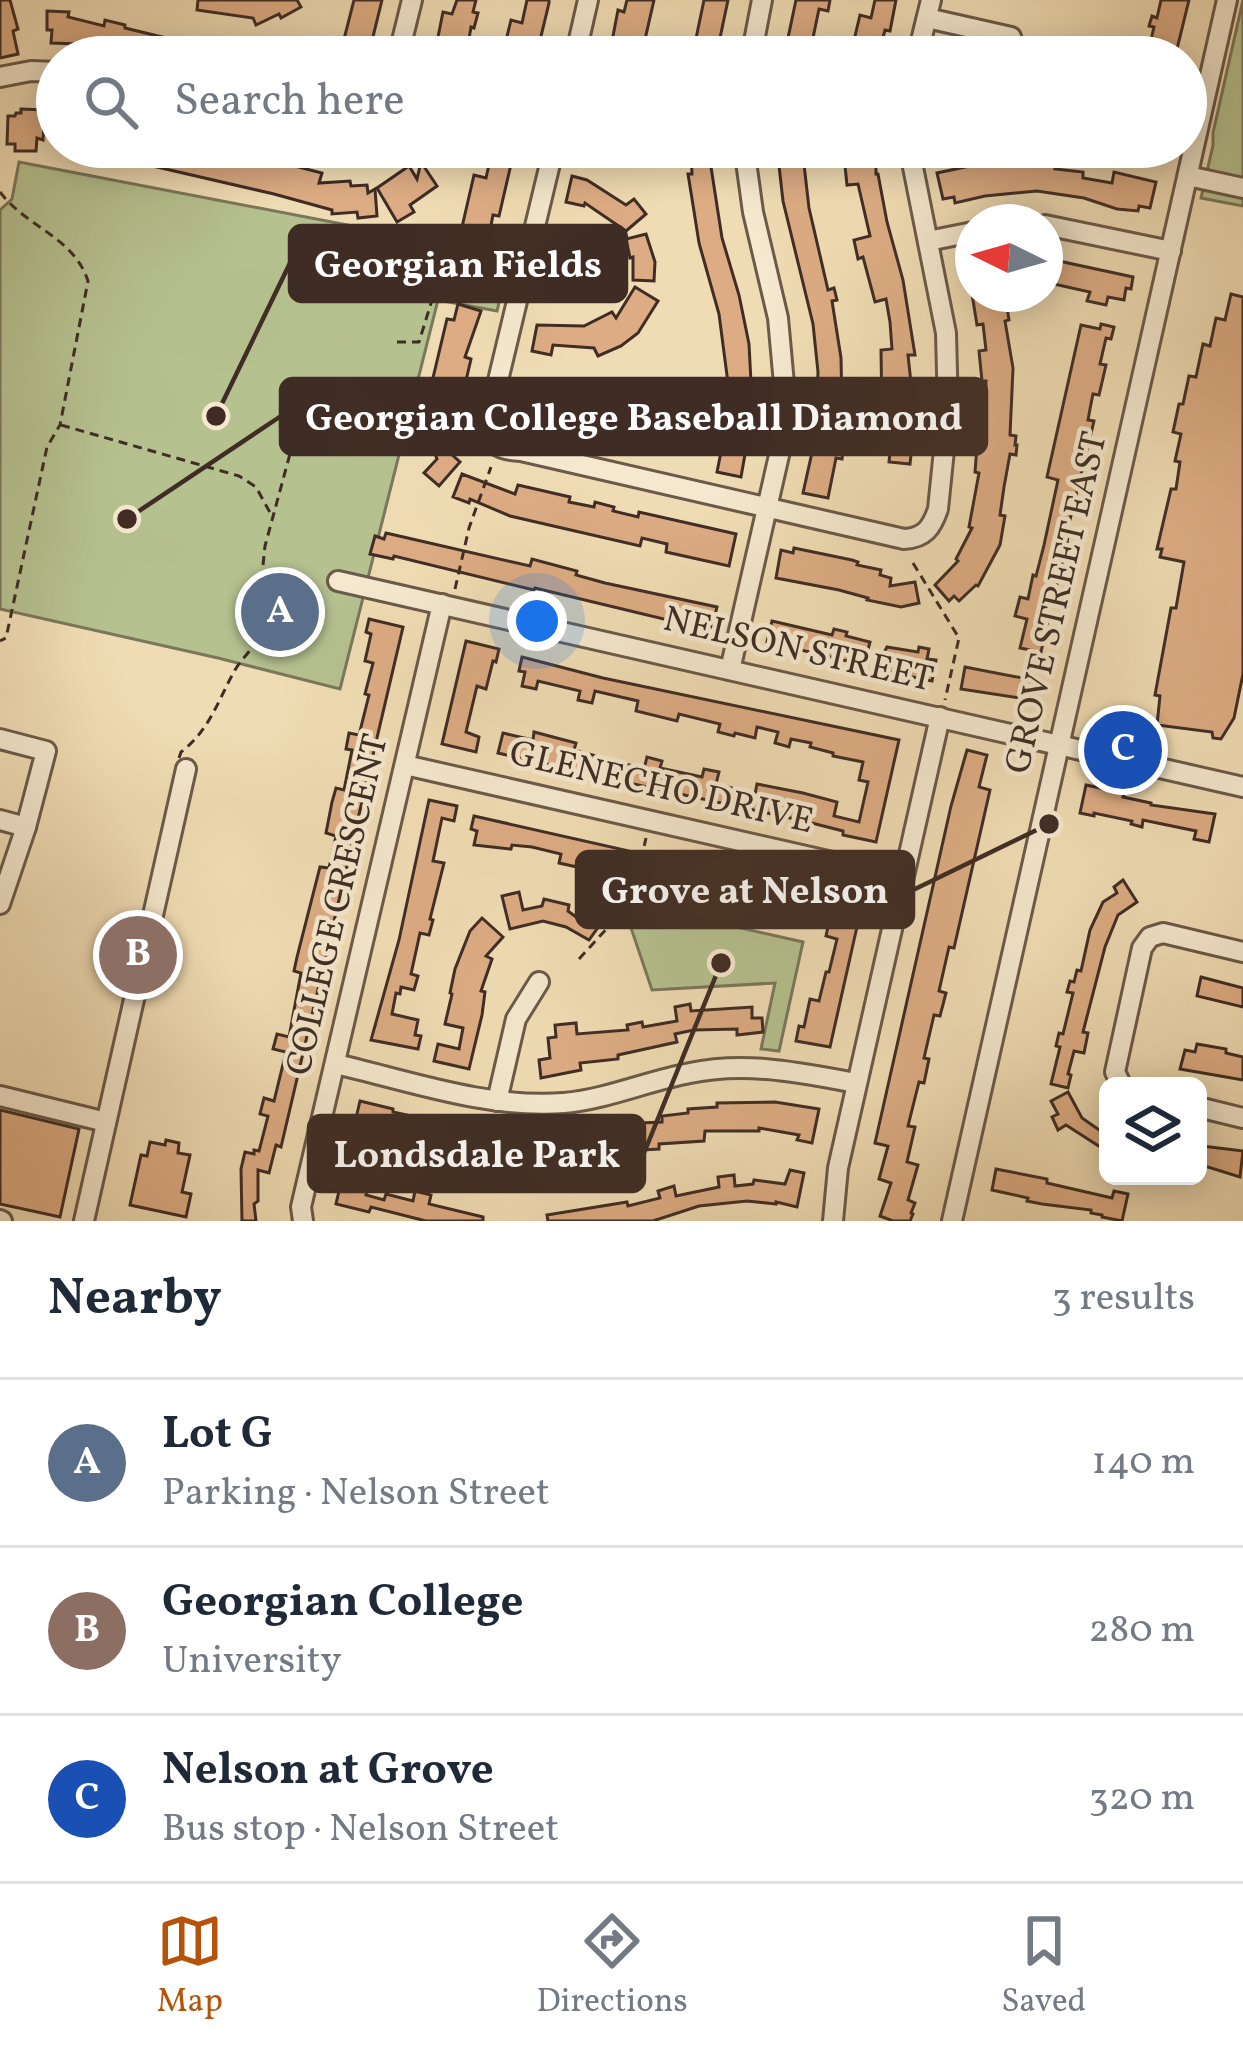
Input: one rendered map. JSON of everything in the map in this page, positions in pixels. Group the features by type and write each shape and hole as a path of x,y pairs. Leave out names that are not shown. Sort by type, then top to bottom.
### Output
{"street":[{"path":"403,36 412,0"},
{"path":"580,36 588,0"},
{"path":"755,36 762,0"},
{"path":"929,9 1008,36"},
{"name":"GROVE STREET EAST","path":"1207,104 1232,10"},
{"path":"0,77 36,70"},
{"path":"549,168 488,424 494,443 505,451 904,539 925,533 938,509 948,377 943,312 914,168"},
{"path":"730,670 783,430 783,354 747,168"},
{"name":"GROVE STREET EAST","path":"959,1220 1059,746 1190,168"},
{"path":"1188,176 1243,188"},
{"path":"1063,229 1171,251"},
{"path":"928,242 955,236"},
{"path":"529,256 574,268"},
{"name":"NELSON STREET","path":"338,580 448,598 730,670 942,710 1059,746 1243,787"},
{"name":"COLLEGE CRESCENT","path":"303,1221 301,1207 448,598"},
{"path":"833,1221 838,1168 856,1083 942,710"},
{"path":"0,739 46,751 0,904"},
{"path":"84,1221 183,760"},
{"name":"GLENECHO DRIVE","path":"405,765 902,878"},
{"path":"0,820 26,827"},
{"path":"1117,1077 1114,1072 1142,948 1150,937 1163,933 1243,952"},
{"path":"497,1101 516,1019 538,982"},
{"path":"336,1064 497,1101 541,1104 596,1099 690,1073 737,1068 780,1069 856,1083"},
{"path":"0,1096 106,1122"},
{"path":"1207,1109 1243,1118"}],"path":[{"path":"0,192 12,208 70,248 88,280 60,425 47,447 5,638 0,641"},
{"path":"397,342 419,341 432,300 509,266"},
{"path":"60,425 239,476 256,487 272,518"},
{"path":"263,565 297,428"},
{"path":"448,598 491,467"},
{"path":"913,562 959,638 942,710"},
{"path":"183,760 257,638"},
{"path":"579,959 632,901 646,838"}],"green space":[{"path":"1243,0 1243,206 1201,198"},
{"path":"19,162 389,233 440,254 507,269 497,311 438,300 340,689 0,609 0,210 12,199"},
{"path":"635,904 803,942 779,1051 761,1049 775,983 652,990 626,913"}],"building":[{"path":"0,0 10,0 18,29 13,31 18,54 0,58"},
{"path":"198,0 297,0 301,7 256,25 253,18 197,10"},
{"path":"354,0 382,0 373,36 345,36"},
{"path":"457,0 476,0 473,12 478,13 470,36 438,36 443,12 452,14"},
{"path":"527,0 549,0 541,36 507,36 511,20 522,23"},
{"path":"627,0 654,0 646,36 613,36 618,10 624,12"},
{"path":"704,0 728,0 720,36 697,36"},
{"path":"796,0 830,0 828,11 819,9 813,36 788,36"},
{"path":"875,0 896,0 890,31 885,30 883,36 855,36 860,15 871,18"},
{"path":"1161,0 1189,0 1180,36 1152,36 1154,27 1149,26 1152,16 1157,18"},
{"path":"47,11 69,12 68,17 104,26 105,20 158,36 52,36 52,30 47,30"},
{"path":"21,109 36,110 36,151 15,151 15,144 7,144 8,116"},
{"path":"161,168 302,168 322,173 319,183 350,181 351,186 367,185 368,193 375,189 377,216 332,214 332,210"},
{"path":"406,168 417,179 420,168 425,168 437,186 410,205 414,212 397,222 377,188"},
{"path":"488,168 510,168 499,216 493,215 489,236 493,237 484,266 464,262 468,242 459,240 474,175 486,178"},
{"path":"692,168 711,168 722,238 749,344 750,426 741,477 717,472 727,422 728,383 719,314 699,243 688,174"},
{"path":"779,168 804,168 828,290 834,288 837,300 832,301 841,358 842,407 848,407 842,459 836,458 828,498 803,493 815,439 818,372 813,324"},
{"path":"845,168 876,168 903,280 915,355 908,355 916,408 910,464 889,462 894,415 882,415 881,350 892,349 890,322 886,299 875,302 863,257 858,259 854,240 870,236 858,184 847,185"},
{"path":"960,168 1055,168 1112,183 1114,172 1156,182 1150,208 1139,206 1138,211 1037,191 955,203 954,197 943,199 937,173"},
{"path":"572,176 626,205 634,199 646,214 626,231 585,203 566,202"},
{"path":"646,234 655,262 654,281 633,280 633,257 626,239"},
{"path":"1063,262 1133,277 1124,300 1108,297 1106,305 1087,301 1090,292 1063,286"},
{"path":"635,287 658,301 638,333 621,346 598,356 594,348 553,345 551,355 532,351 537,325 584,326 612,312 616,318"},
{"path":"1231,294 1243,297 1243,674 1234,718 1221,739 1213,738 1212,732 1157,725 1160,696 1155,695 1184,562 1160,557 1162,549 1157,549 1171,489 1176,489 1181,434 1173,432 1179,404 1183,404 1189,376 1196,377 1203,344 1210,346 1216,318 1225,320"},
{"path":"458,304 481,311 465,357 471,359 464,389 459,388 452,413 432,409 438,383 432,382 447,319 454,320"},
{"path":"975,312 1008,312 1013,368 1010,435 1016,436 1016,455 1010,454 1004,487 1000,545 978,586 959,601 954,596 949,601 935,585 958,561 972,528 979,473 975,472 986,381 982,381 979,351 986,350 983,324 977,325"},
{"path":"1101,324 1114,327 1100,364 1106,365 1099,395 1093,394 1088,420 1094,421 1056,588 1049,591 1041,652 1020,648 1027,619 1015,616 1020,597 1028,599 1044,545 1058,480 1047,477 1081,325 1100,329"},
{"path":"521,393 554,402 556,393 685,423 678,454 602,431 601,437 516,417"},
{"path":"444,421 452,439 440,444 460,462 439,486 424,473 437,459 425,429"},
{"path":"462,474 515,494 518,485 570,497 569,502 594,507 595,502 638,517 639,512 736,534 729,566 666,552 667,544 642,538 640,546 510,516 470,499 469,503 453,497"},
{"path":"386,533 530,566 532,559 605,583 717,607 712,627 370,554 375,536 384,539"},
{"path":"794,548 881,570 880,575 891,578 890,586 915,582 919,603 901,607 776,578 781,550 793,553"},
{"path":"369,619 403,627 281,1147 276,1145 269,1173 258,1170 256,1221 242,1221 245,1152 259,1151 268,1116 260,1114 264,1098 274,1101 286,1052 273,1049 277,1034 289,1037 301,973 294,971 297,957 320,867 329,868 336,836 326,833 332,802 336,788 344,790 352,750 346,749 349,733 359,735 369,695 365,694 373,663 365,661"},
{"path":"772,621 832,635 834,629 870,642 864,665 767,642"},
{"path":"466,641 499,649 486,689 477,686 466,732 479,737 476,752 442,744"},
{"path":"887,647 929,649 927,659 936,660 932,681 878,670"},
{"path":"522,657 899,740 876,842 804,821 498,753 503,733 533,740 534,732 576,743 574,750 644,769 647,757 662,761 660,768 702,777 704,769 719,772 716,784 755,794 757,784 837,802 834,816 859,822 868,782 859,780 863,762 833,756 810,747 811,743 791,739 789,747 775,743 778,732 757,727 755,738 734,736 718,732 720,724 679,714 677,721 636,711 638,701 595,691 592,703 578,700 580,691 538,681 536,689 522,686"},
{"path":"965,667 1038,681 1033,700 961,689"},
{"path":"967,750 987,755 979,787 990,790 954,948 949,947 939,991 946,993 940,1016 934,1015 924,1058 929,1059 924,1083 919,1082 908,1126 915,1127 907,1162 918,1165 908,1200 915,1203 913,1214 910,1221 893,1221 880,1216 891,1183 879,1179 888,1146 875,1143"},
{"path":"1086,785 1151,805 1215,814 1209,842 1194,839 1196,831 1143,820 1142,827 1132,821 1080,813"},
{"path":"429,800 457,806 454,821 442,818 433,861 444,863 429,935 420,933 411,974 418,976 414,990 401,987 392,1014 418,1020 418,1049 371,1040 399,940"},
{"path":"474,816 863,900 830,1047 796,1041 810,999 819,1001 829,972 837,939 826,936 832,908 810,902 807,918 776,914 760,911 762,902 724,892 722,899 677,890 680,877 662,872 606,866 604,873 559,863 561,854 532,847 474,845"},
{"path":"1123,880 1137,902 1118,915 1105,947 1083,1032 1088,1033 1084,1053 1074,1051 1068,1088 1051,1084 1059,1033 1063,1034 1073,993 1067,992 1070,981 1081,971 1090,930 1103,902 1117,893 1114,887"},
{"path":"519,892 523,910 542,906 544,899 569,905 568,911 583,922 593,907 606,916 589,940 543,921 510,929 502,896"},
{"path":"482,918 503,937 486,956 492,959 481,991 485,992 482,1015 469,1069 434,1061 438,1044 459,1049 463,1028 445,1024 450,993 470,931"},
{"path":"1201,977 1243,988 1243,1007 1197,996"},
{"path":"690,1004 691,1011 752,1007 752,1018 762,1018 763,1032 737,1035 737,1029 694,1030 675,1034 677,1042 618,1055 618,1059 580,1063 581,1070 541,1078 539,1060 550,1058 548,1038 556,1037 555,1025 576,1023 577,1034 628,1030 627,1025 642,1022 643,1027 677,1021 675,1007"},
{"path":"1197,1044 1243,1057 1243,1080 1180,1069 1185,1050 1195,1052"},
{"path":"1068,1092 1082,1118 1099,1130 1099,1146 1066,1125 1058,1130 1052,1117 1058,1114 1051,1101"},
{"path":"360,1101 488,1133 545,1139 632,1130 641,1123 662,1122 662,1116 717,1107 717,1103 775,1102 819,1109 812,1143 797,1140 799,1135 759,1128 705,1131 704,1141 659,1144 659,1149 598,1151 599,1163 584,1164 583,1156 532,1158 531,1167 490,1162 492,1152 453,1143 451,1153 435,1149 437,1142 382,1130 366,1195 413,1201 415,1191 431,1195 429,1204 483,1217 483,1221 426,1221 336,1204"},
{"path":"0,1110 79,1129 60,1217 0,1204"},
{"path":"166,1140 179,1143 178,1153 190,1155 182,1192 191,1194 186,1217 130,1205 141,1155 147,1156 150,1142 165,1145"},
{"path":"1207,1147 1243,1151 1240,1177 1207,1167"},
{"path":"996,1169 1112,1198 1114,1191 1128,1194 1122,1221 992,1190"},
{"path":"790,1170 804,1173 797,1207 747,1201 699,1206 653,1221 548,1221 547,1215 660,1198 658,1191 674,1186 676,1196 719,1187 718,1177 734,1175 735,1186 754,1180 785,1184"}],"place":[{"name":"Georgian Fields","path":"216,416"},
{"name":"Georgian College Baseball Diamond","path":"127,519"},
{"name":"Lot G","path":"280,612"},
{"name":"Nelson at Grove","path":"1123,750"},
{"name":"Grove at Nelson","path":"1049,824"},
{"name":"Georgian College","path":"138,955"},
{"name":"Londsdale Park","path":"721,963"}]}
